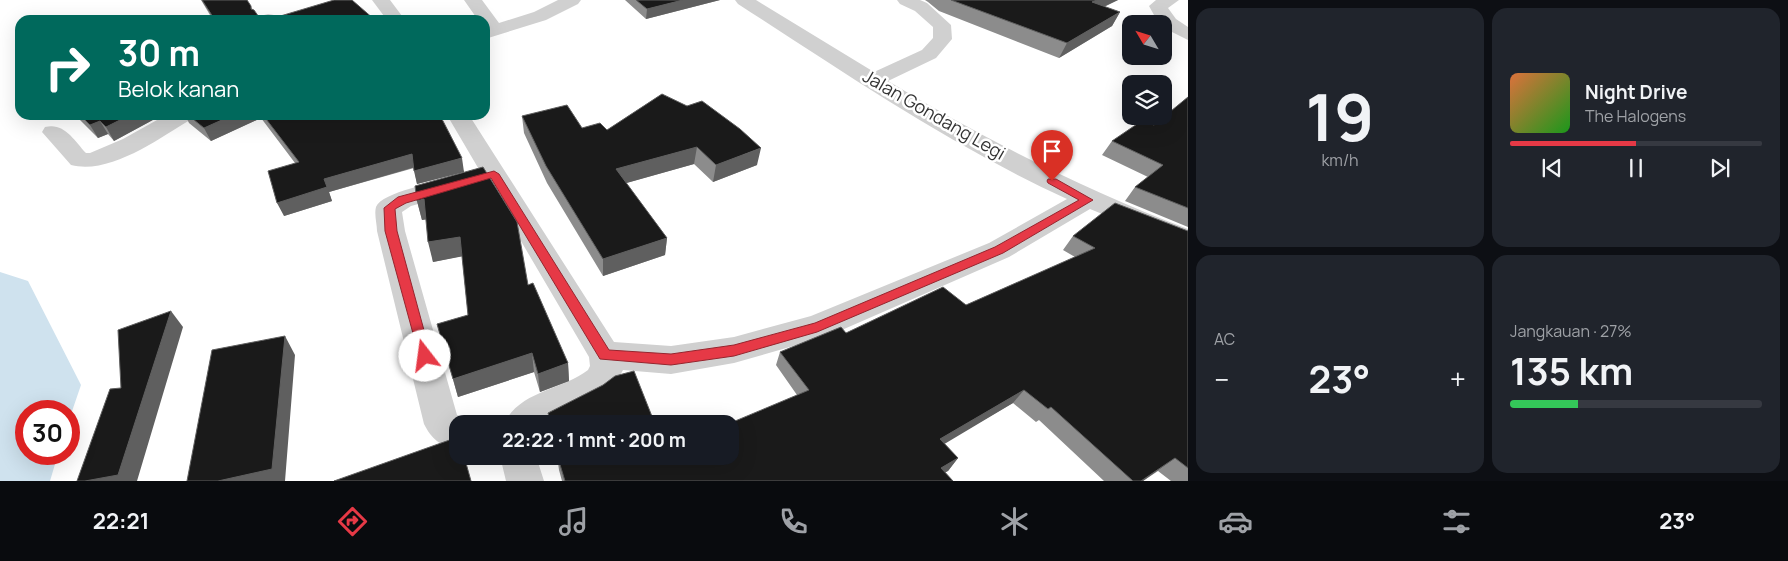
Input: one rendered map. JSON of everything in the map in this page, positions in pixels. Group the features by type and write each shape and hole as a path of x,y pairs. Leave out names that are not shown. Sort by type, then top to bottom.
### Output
{"street":[{"path":"381,0 392,15"},
{"path":"473,0 481,15"},
{"path":"490,31 540,16 572,0"},
{"name":"Jalan Gondang Legi","path":"744,0 872,81 947,125 1087,200 1143,223 1188,238"},
{"path":"872,81 929,54 942,40 942,26 921,7 906,0"},
{"path":"1170,0 1158,6 1161,16 1176,29 1188,34"},
{"path":"53,132 80,160 84,161 131,144 173,120"},
{"path":"461,120 605,355 607,369 600,381 532,415"},
{"path":"449,430 442,424 391,231 389,208 402,200 494,174"},
{"path":"605,355 671,360 734,350 817,327 999,250 1087,200"},
{"path":"521,465 525,481"}],"building":[{"path":"202,0 247,0 251,9 258,15 212,15"},
{"path":"334,0 352,0 369,15 284,15"},
{"path":"636,0 683,0 647,9"},
{"path":"951,0 1097,0 1092,2 1120,12 1067,43"},
{"path":"662,94 687,106 702,101 740,129 761,148 716,165 697,147 616,169 667,238 603,259 546,166 522,116 567,105 582,128 600,123 607,130"},
{"path":"1188,97 1188,208 1135,187 1163,165 1112,141 1136,125 1172,125 1172,110"},
{"path":"85,120 120,120 106,127 100,121 90,125"},
{"path":"194,120 222,120 204,128"},
{"path":"267,120 442,120 462,158 414,171 412,154 324,179 327,187 277,203 268,171 299,162"},
{"path":"483,167 517,222 528,285 533,283 568,363 538,374 532,353 453,379 437,324 468,315 460,237 428,242 424,199 417,201 415,186"},
{"path":"1115,203 1188,231 1188,468 1175,458 1141,481 1133,481 1051,407 1048,409 1024,390 940,439 958,458 941,468 953,481 565,481 560,465 739,465 739,419 809,390 780,352 841,327 846,333 943,287 966,305 1095,248 1073,236"},
{"path":"171,311 118,475 77,481 110,389 121,388 118,330"},
{"path":"285,336 272,469 218,481 187,481 212,350"},
{"path":"634,371 651,415 549,415 548,413 603,385 615,376"},
{"path":"449,440 449,465 467,465 471,481 334,481"}],"waterway":[{"path":"0,302 37,385 31,400"},
{"path":"1,481 15,443"}],"route":[{"path":"425,356 391,231 389,208 402,200 494,174 605,355 671,360 734,350 817,327 999,250 1087,200 1052,181"}]}
